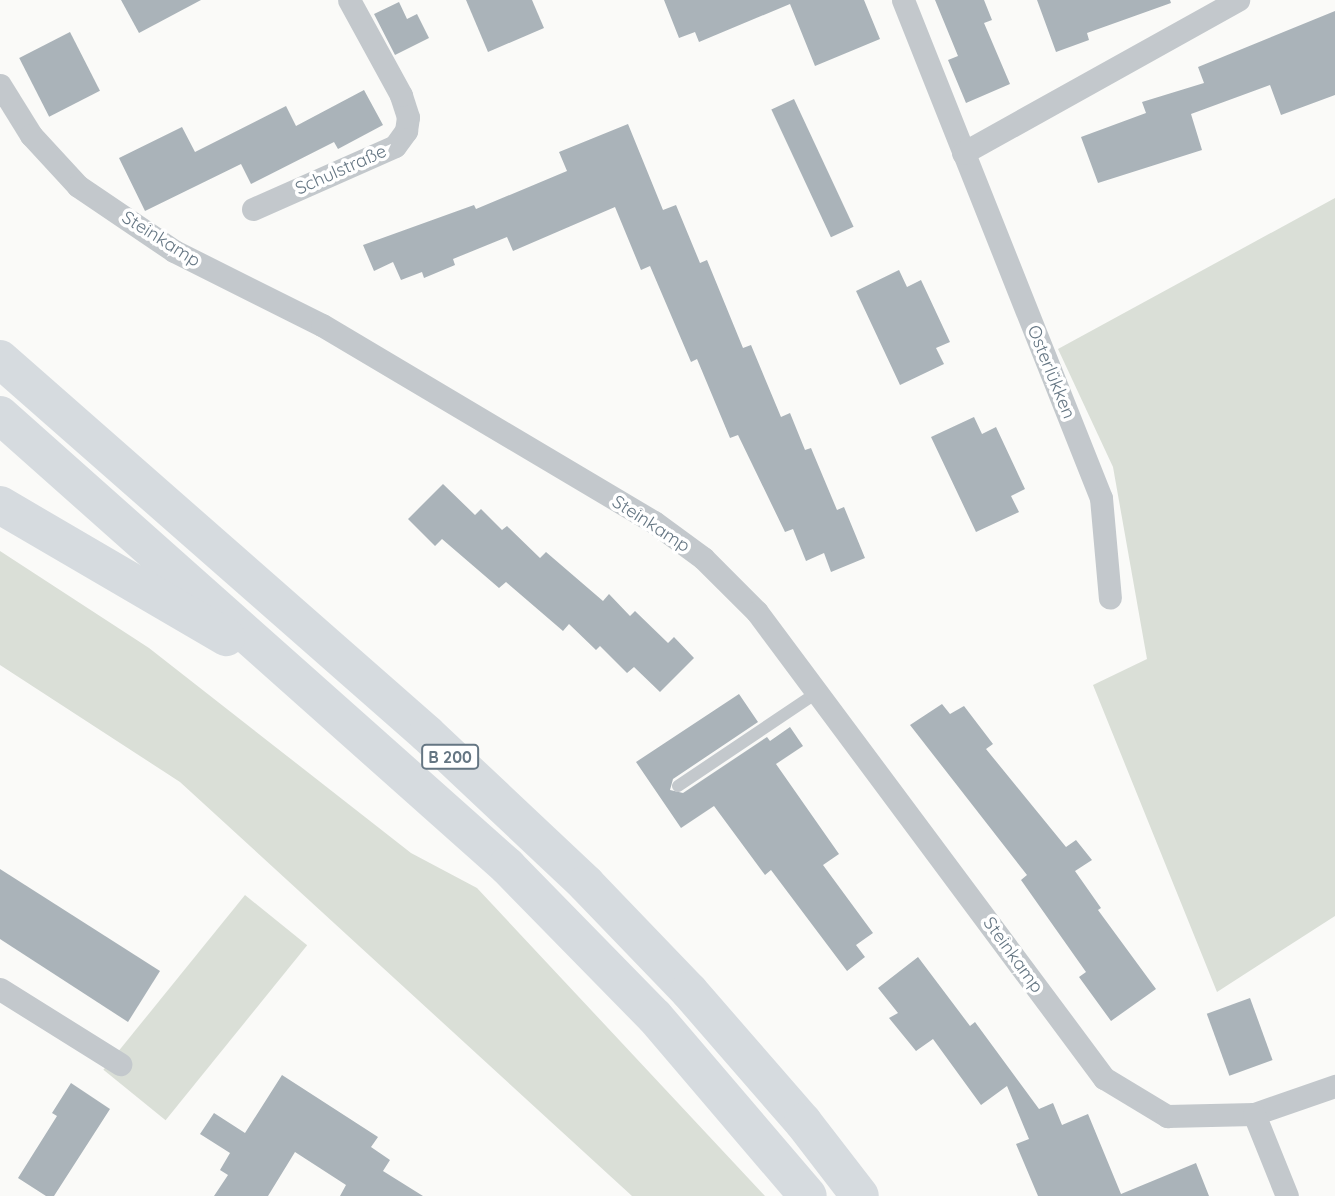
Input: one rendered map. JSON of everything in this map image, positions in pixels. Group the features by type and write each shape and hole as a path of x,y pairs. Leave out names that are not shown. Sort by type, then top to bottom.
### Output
{"highway":[{"name":"B 200","path":"0,359 406,716 586,884 689,990 803,1122 859,1196"},
{"name":"B 200","path":"0,415 517,876 655,1017 808,1196"},
{"path":"0,505 298,679"}],"street":[{"name":"Schulstraße","path":"253,209 395,146 406,131 408,117 401,95 349,0"},
{"name":"Osterlükken","path":"903,0 1101,498 1110,598"},
{"path":"962,153 1238,0"},
{"name":"Steinkamp","path":"0,85 31,135 78,186 163,244 321,325 654,523 703,558 757,612 1104,1078 1167,1116 1254,1114"},
{"path":"3,997 120,1064"},
{"path":"1287,1196 1254,1114 1335,1086"}],"lane":[{"path":"678,786 818,692"}],"shaded area":[{"path":"1335,198 1335,916 1217,992 1093,685 1147,659 1113,467 1058,349"},
{"path":"0,551 149,648 411,853 477,888 765,1196 632,1196 180,782 0,665"},
{"path":"245,895 307,945 166,1120 103,1070"}],"building":[{"path":"121,0 201,0 139,33"},
{"path":"466,0 532,0 544,28 488,52"},
{"path":"664,0 864,0 880,39 815,66 790,4 699,42 695,32 679,38"},
{"path":"935,0 984,0 992,20 984,23 1010,84 966,103 948,60 958,56"},
{"path":"1037,0 1170,0 1171,3 1087,33 1089,40 1056,52"},
{"path":"399,2 407,19 417,14 429,38 395,55 374,14"},
{"path":"1335,11 1335,95 1281,115 1270,85 1191,114 1202,150 1098,183 1081,137 1146,113 1142,102 1204,83 1198,67"},
{"path":"70,32 100,91 49,117 19,58"},
{"path":"364,90 383,125 338,149 334,142 251,184 241,164 145,211 119,158 182,127 195,152 286,106 296,126"},
{"path":"794,99 854,227 831,237 771,110"},
{"path":"628,124 663,210 676,205 700,263 707,260 743,348 751,345 781,417 790,413 805,450 811,448 837,510 844,507 865,558 831,572 824,553 806,561 793,529 785,532 738,435 730,438 697,359 691,362 650,266 641,270 615,207 513,251 507,237 453,259 455,265 424,278 422,272 401,280 393,262 374,271 363,245 474,205 476,209 567,171 559,152"},
{"path":"899,270 907,287 921,280 950,342 936,348 944,364 900,385 856,291"},
{"path":"974,417 982,434 996,427 1025,489 1011,496 1019,512 976,532 931,437"},
{"path":"443,484 475,515 481,509 502,530 507,526 540,558 546,552 603,601 609,594 630,616 635,611 668,643 674,637 694,658 660,692 634,667 627,673 600,646 596,650 569,624 563,631 506,582 499,588 442,539 435,546 408,519"},
{"path":"739,694 758,722 673,779 670,790 683,793 767,737 770,741 790,727 803,746 776,764 839,854 823,865 873,933 856,945 865,957 847,971 771,870 765,875 714,806 681,828 636,762"},
{"path":"942,704 950,714 964,706 993,744 986,749 1066,847 1076,840 1092,860 1075,871 1101,908 1098,910 1156,989 1111,1021 1079,977 1086,972 1021,880 1027,875 910,725"},
{"path":"0,869 160,971 128,1022 0,939"},
{"path":"918,957 970,1026 975,1022 1039,1109 1053,1103 1062,1125 1088,1114 1121,1194 1196,1163 1209,1196 1038,1196 1016,1144 1029,1139 1007,1086 981,1105 933,1039 916,1051 889,1018 898,1013 878,988"},
{"path":"1250,998 1273,1060 1229,1076 1207,1014"},
{"path":"282,1075 378,1137 371,1147 390,1160 383,1171 423,1196 340,1196 346,1185 295,1152 268,1196 214,1196 228,1175 220,1170 230,1153 200,1134 214,1113 245,1133"},
{"path":"71,1083 110,1109 54,1196 46,1196 18,1178 57,1116 52,1113"}]}
